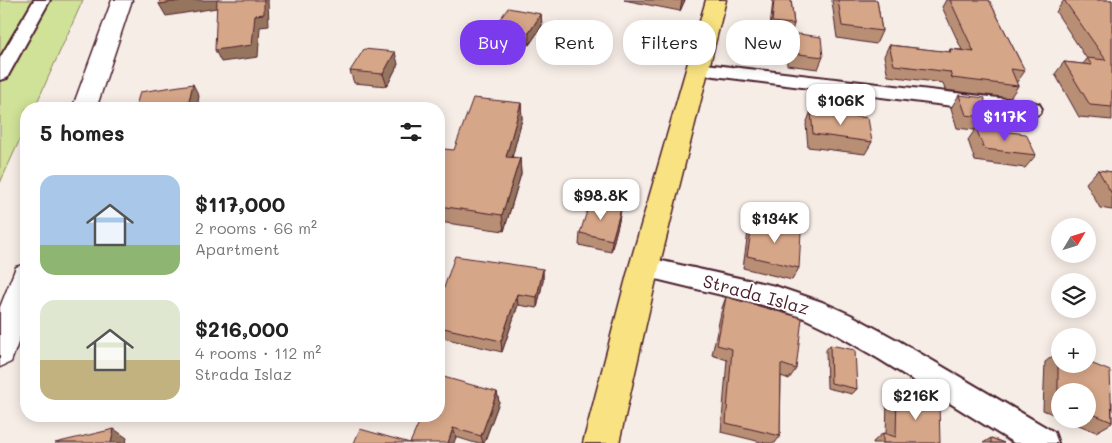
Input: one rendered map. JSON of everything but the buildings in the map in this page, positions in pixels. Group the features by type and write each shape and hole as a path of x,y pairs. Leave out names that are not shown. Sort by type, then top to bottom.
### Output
{"main road":[{"path":"601,443 644,267 716,0"}],"street":[{"path":"0,74 42,0"},
{"path":"86,102 122,0"},
{"path":"697,69 1032,110"},
{"name":"Strada Islaz","path":"644,267 775,297 813,310 841,323 889,350 1043,443"},
{"path":"0,352 20,294"}],"green space":[{"path":"0,0 83,0 37,102 20,102 20,139 0,183"}]}
